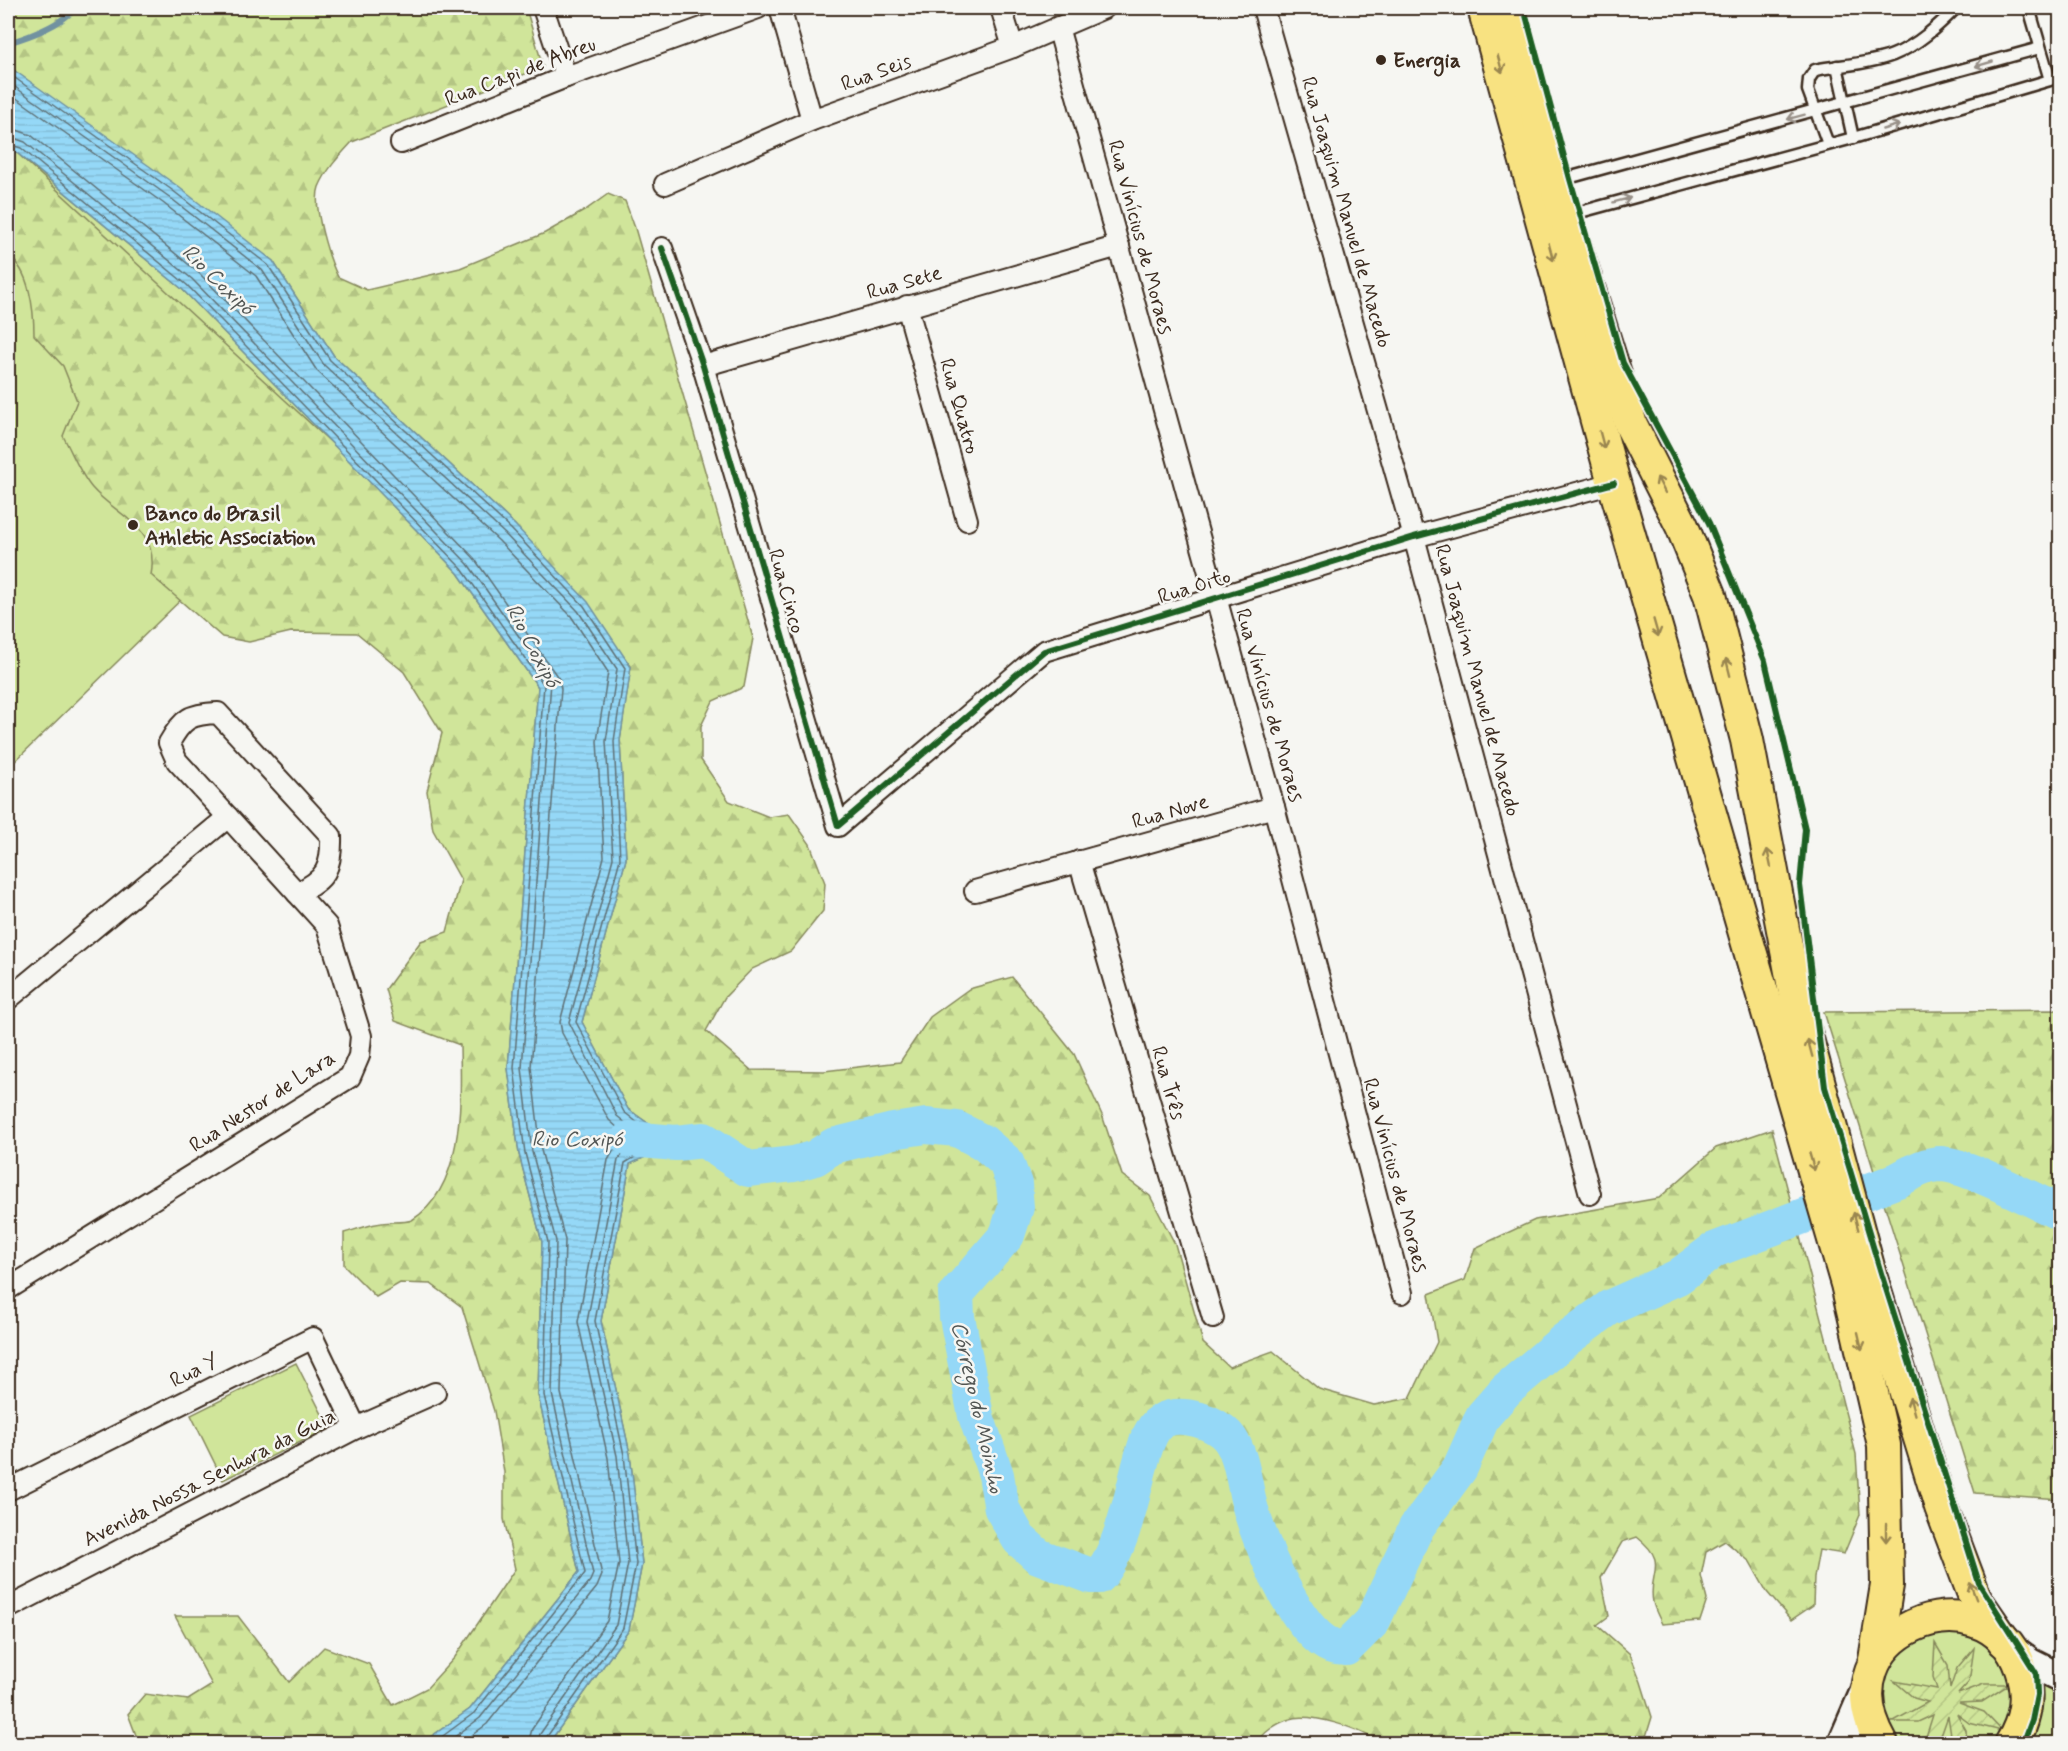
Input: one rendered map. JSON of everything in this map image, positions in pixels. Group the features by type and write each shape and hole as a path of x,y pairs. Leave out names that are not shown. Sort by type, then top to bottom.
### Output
{"main road":[{"path":"1484,8 1614,483 1811,1105 1859,1281 1976,1600 2009,1646 2026,1683 2026,1707 2020,1729 2011,1743"},
{"path":"1510,8 1555,181 1631,425 1682,526 1710,595 1747,740 1796,998 1811,1105"},
{"path":"1859,1281 1884,1445 1887,1585 1868,1709 1882,1743"},
{"path":"1872,1672 1897,1635 1910,1625 1934,1618 1960,1618 1983,1626 2009,1646"}],"street":[{"path":"543,8 566,77"},
{"name":"Rua Capi de Abreu","path":"400,143 566,77 758,8"},
{"path":"780,8 812,120"},
{"path":"1001,8 1013,47"},
{"name":"Rua Seis","path":"665,183 812,120 1013,47 1104,8"},
{"name":"Rua Joaquim Manuel de Macedo","path":"1263,8 1414,537 1590,1194"},
{"name":"Rua Vinícius de Moraes","path":"1058,27 1274,807 1402,1293"},
{"name":"Rua Sete","path":"704,366 1119,246"},
{"name":"Rua Cinco","path":"662,248 704,366 838,826"},
{"name":"Rua Quatro","path":"906,306 967,520"},
{"name":"Rua Oito","path":"838,826 1044,651 1414,537 1614,483"},
{"name":"Rua Nestor de Lara","path":"8,1289 350,1077 359,1056 361,1036 327,926 177,761 170,743 180,724 196,713 218,712 331,836 332,855 326,871 318,883 297,892"},
{"name":"Rua Nove","path":"975,891 1274,807"},
{"path":"8,999 228,817"},
{"name":"Rua Três","path":"1079,861 1213,1318"},
{"name":"Rua Y","path":"8,1490 313,1338 356,1428"},
{"name":"Avenida Nossa Senhora da Guia","path":"8,1608 356,1428 435,1393"},
{"path":"2009,1646 2030,1663 2061,1678"},
{"path":"1842,1743 1872,1672"}],"lane":[{"path":"1828,144 1808,90 1809,79 1815,70 1891,56 1911,46 1956,8"},
{"path":"1566,216 1853,138 2050,80 2029,8"},
{"path":"1555,181 1847,103 2040,48"},
{"path":"1838,66 1853,138"}],"green space":[{"path":"8,8 526,8 543,67 352,142 329,169 319,187 317,196 320,219 326,246 338,277 367,290 460,268 545,233 584,211 608,194 625,201 635,228 753,638 744,687 713,701 701,726 701,760 729,801 769,817 789,814 810,844 825,883 823,911 791,951 752,969 725,997 706,1031 751,1070 824,1071 900,1062 930,1017 969,989 1012,977 1074,1054 1102,1115 1122,1175 1150,1196 1175,1244 1203,1343 1229,1367 1273,1351 1319,1389 1374,1405 1410,1398 1437,1342 1429,1294 1465,1280 1475,1248 1535,1220 1659,1198 1716,1148 1772,1129 1856,1454 1860,1515 1844,1554 1819,1550 1814,1577 1813,1605 1791,1620 1767,1592 1750,1562 1725,1541 1706,1552 1701,1576 1707,1600 1700,1621 1662,1624 1653,1602 1652,1592 1656,1568 1653,1554 1637,1537 1622,1542 1601,1578 1609,1616 1597,1625 1630,1654 1652,1717 1644,1743 1378,1743 1349,1727 1299,1717 1275,1726 1257,1744 549,1743 629,1630 642,1564 630,1454 601,1321 630,1164 676,1143 628,1109 582,1022 626,859 620,741 631,666 515,525 334,356 273,261 8,66"},
{"path":"8,149 17,153 337,448 458,573 538,687 508,1068 519,1154 542,1242 538,1395 579,1572 470,1709 422,1743 139,1743 128,1714 145,1694 188,1700 212,1685 175,1616 238,1616 289,1682 324,1647 369,1664 393,1705 427,1688 455,1657 515,1569 504,1519 504,1472 494,1411 462,1307 431,1284 400,1283 376,1297 344,1265 344,1233 375,1224 410,1221 429,1205 442,1186 451,1165 456,1141 459,1116 460,1045 395,1021 386,989 421,941 447,932 461,880 433,830 427,791 442,733 404,672 357,633 291,632 249,642 222,637 151,575 152,558 143,534 92,488 63,436 77,401 63,366 34,335 32,303 26,280 15,262 8,256"},
{"name":"Banco do Brasil Athletic Association","path":"8,152 24,159 182,289 337,448 8,768"},
{"path":"2060,1010 2060,1499 1975,1493 1824,1012"},
{"path":"296,1363 329,1428 223,1480 191,1415"},
{"path":"1929,1629 1976,1632 2020,1685 2005,1743 1893,1743 1882,1723 1880,1676 1891,1655"},
{"path":"1935,1643 1948,1665 1950,1689 1957,1668 1974,1648 1969,1682 1958,1694 1984,1684 2010,1684 1982,1702 1959,1703 1984,1712 2002,1731 1969,1723 1957,1714 1966,1730 1967,1743 1952,1742 1948,1716 1941,1736 1933,1743 1924,1743 1933,1715 1918,1722 1892,1722 1928,1702 1914,1698 1894,1681 1937,1689 1933,1677"},
{"path":"2031,1679 2060,1694 2060,1743 2018,1744"}],"water":[{"name":"Rio Coxipó","path":"8,66 176,185 273,261 334,356 515,525 588,602 631,667 620,741 626,859 582,1022 628,1109 676,1143 630,1164 601,1321 630,1454 642,1564 629,1630 549,1743 422,1743 470,1709 579,1572 538,1395 542,1242 519,1154 508,1068 538,687 458,573 182,289 17,153 8,149"}],"waterway":[{"path":"8,43 53,25 76,8"},
{"name":"Córrego do Moinho","path":"629,1139 676,1143 704,1140 748,1169 794,1164 815,1158 833,1146 893,1131 926,1126 957,1129 984,1143 1006,1162 1014,1184 1016,1207 1007,1235 956,1294 957,1317 976,1416 996,1475 1002,1509 1019,1539 1038,1556 1091,1576 1099,1576 1119,1540 1143,1453 1155,1427 1170,1418 1198,1419 1222,1431 1234,1445 1241,1464 1254,1519 1280,1583 1292,1604 1318,1638 1334,1647 1346,1648 1372,1622 1416,1528 1460,1468 1483,1416 1506,1390 1565,1340 1609,1308 1678,1277 1714,1250 1929,1166 1941,1164 1967,1170 2060,1213"}],"cycle path":[{"path":"1524,8 1623,363 1709,523 1765,661 1805,829 1800,885 1825,1087 1979,1583 2036,1673 2037,1695 2032,1720 2023,1744"},
{"path":"662,248 703,366 838,826 1044,651 1414,537 1614,483"}],"place":[{"name":"Energia","path":"1381,60"},
{"name":"Banco do Brasil Athletic Association","path":"133,525"}]}
